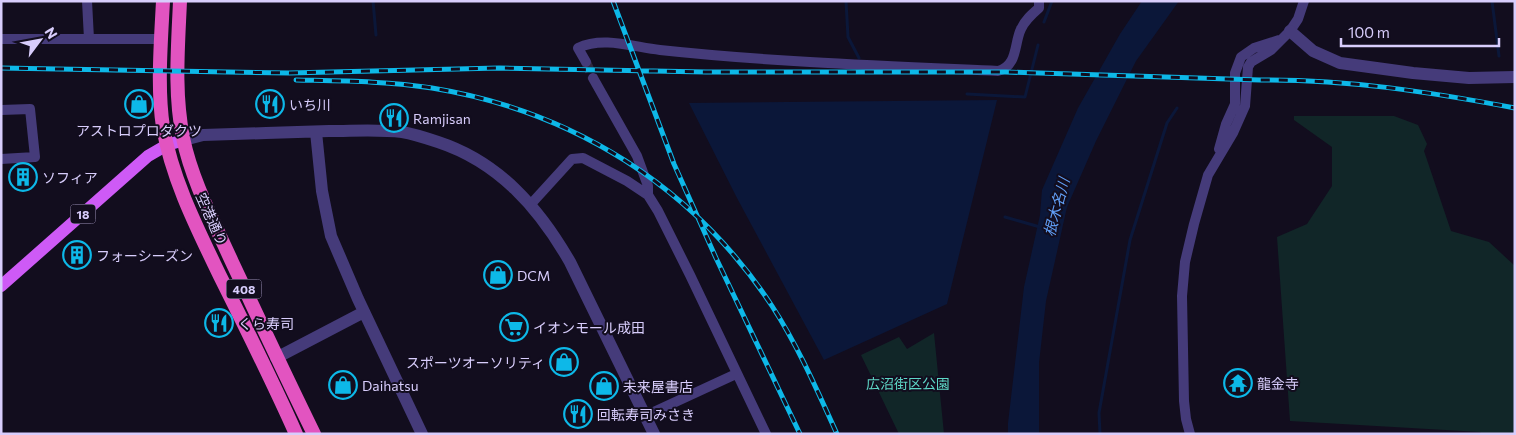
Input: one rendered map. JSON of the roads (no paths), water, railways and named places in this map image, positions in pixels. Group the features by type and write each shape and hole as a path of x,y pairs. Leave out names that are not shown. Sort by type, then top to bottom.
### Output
{"highway":[{"name":"空港通り","path":"163,1 161,110 167,145 195,224 275,386 296,434"},
{"name":"空港通り","path":"180,1 177,90 184,140 190,160 210,215 276,358 314,434"}],"main road":[{"name":"18","path":"1,286 148,156 167,145 184,140"}],"street":[{"path":"87,1 89,39"},
{"path":"586,62 578,48 588,43 603,41 648,49 716,56 998,71 1002,70 1012,61 1022,28 1026,20 1039,8 1039,1"},
{"path":"1190,434 1184,401 1182,296 1185,262 1208,174 1233,133 1246,106 1248,67 1286,36 1298,19 1304,1"},
{"path":"1286,36 1340,63 1413,73 1469,78 1515,76"},
{"path":"1,39 161,40"},
{"path":"593,78 637,156 648,186 648,195"},
{"path":"1,110 30,109 35,157 1,159"},
{"path":"316,132 322,191 331,236 364,312 422,434"},
{"path":"184,140 203,135 402,132 457,148 483,162 511,185 530,204 555,236 570,262 654,434"},
{"path":"530,204 572,159 583,158 627,181 648,195 686,267 766,434"},
{"path":"276,358 364,312"},
{"path":"645,416 736,374"}],"water":[{"name":"根木名川","path":"1142,1 1179,1 1136,61 1096,141 1067,207 1046,301 1039,363 1039,434 1008,434 1024,287 1040,215 1042,190 1078,108 1120,34"},
{"path":"997,100 947,304 824,360 737,198 689,103"}],"waterway":[{"path":"373,1 376,35"},
{"path":"846,1 848,37 859,58"},
{"path":"1044,22 1052,1"},
{"path":"1492,1 1499,56"},
{"path":"967,94 1025,97 1038,45"},
{"path":"1100,434 1099,413 1130,240 1167,123 1177,108"},
{"name":"根木名川","path":"1005,217 1040,227"}],"tunnel":[{"path":"586,62 593,78"}],"railway":[{"path":"613,1 674,164 716,258 800,434"},
{"path":"1,68 289,73 499,68 706,72 1006,72 1292,80 1357,84 1420,92 1515,108"},
{"path":"296,80 398,84 432,88 484,99 534,115 581,135 625,161 667,190 705,225 740,263 772,306 790,337 807,368 837,434"}],"place":[{"name":"アストロプロダクツ","path":"139,104"},
{"name":"いち川","path":"270,104"},
{"name":"Ramjisan","path":"394,118"},
{"name":"ソフィア","path":"23,177"},
{"name":"フォーシーズン","path":"77,255"},
{"name":"DCM","path":"498,275"},
{"name":"くら寿司","path":"219,323"},
{"name":"イオンモール成田","path":"514,327"},
{"name":"スポーツオーソリティ","path":"564,362"},
{"name":"龍金寺","path":"1238,383"},
{"name":"Daihatsu","path":"343,385"},
{"name":"未来屋書店","path":"604,386"},
{"name":"回転寿司みさき","path":"578,414"}],"park label":[{"name":"広沼街区公園","path":"908,383"}]}
